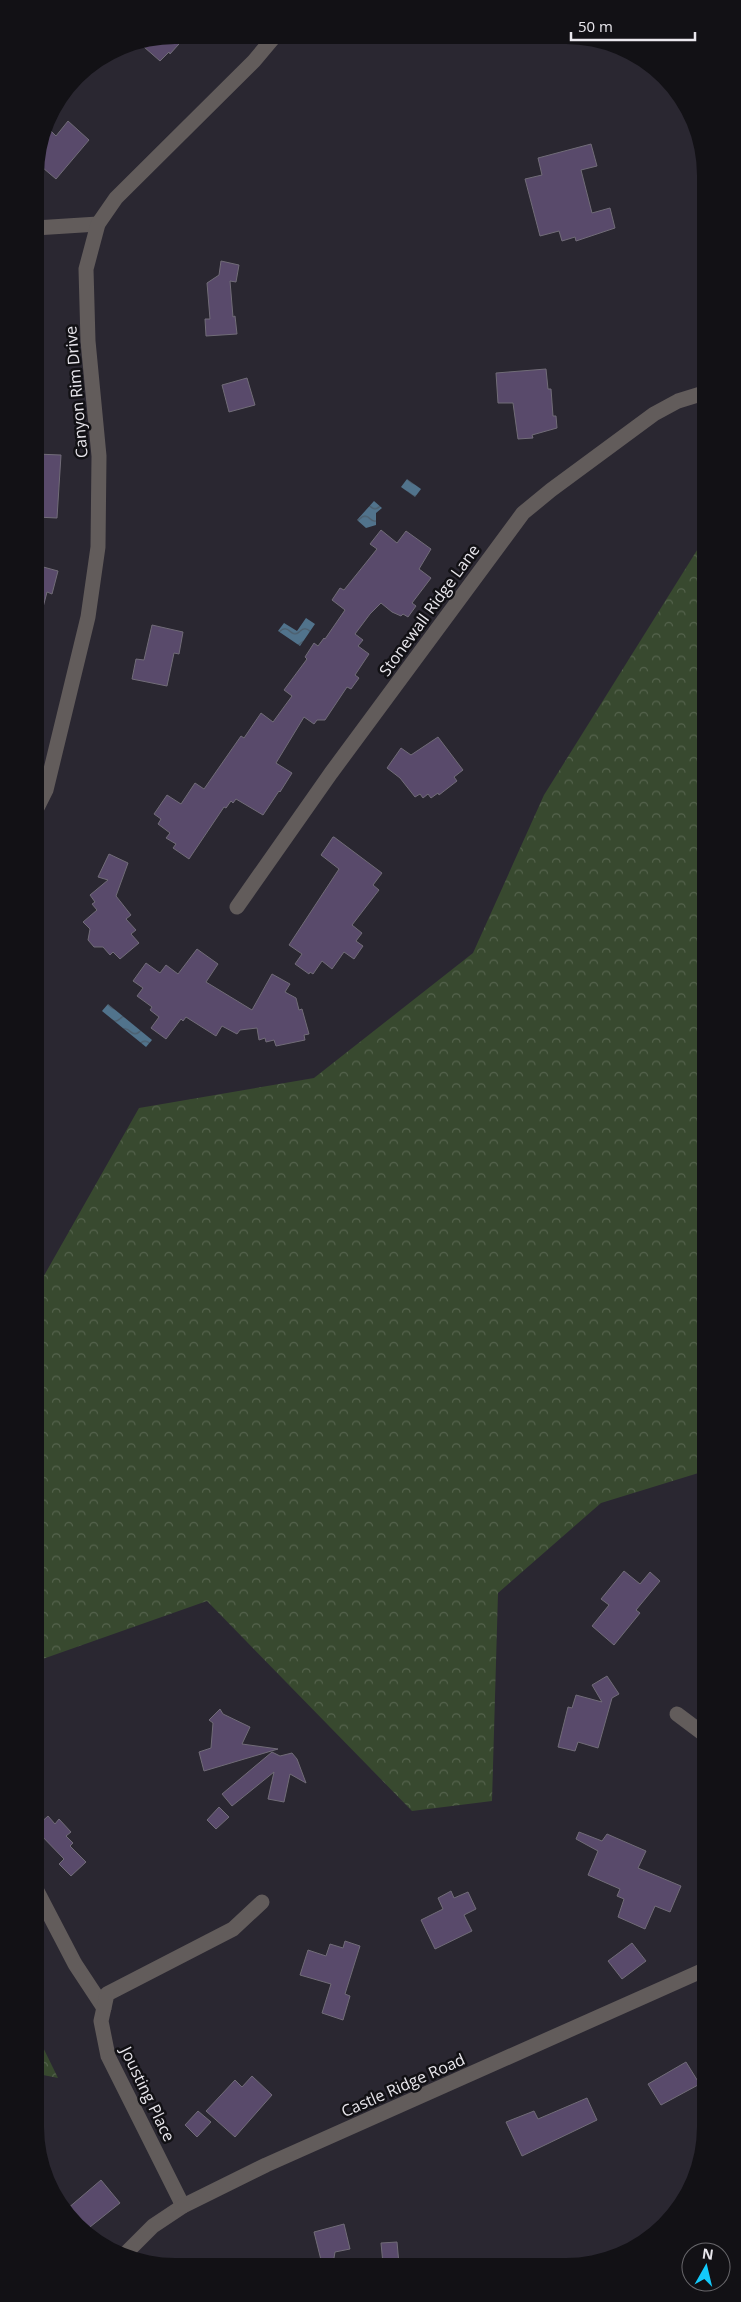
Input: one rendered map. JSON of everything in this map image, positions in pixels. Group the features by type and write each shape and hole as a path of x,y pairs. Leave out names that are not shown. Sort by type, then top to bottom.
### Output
{"street":[{"name":"Canyon Rim Drive","path":"44,794 88,617 98,547 99,456 88,342 86,269 98,224 116,198 254,62 269,44"},
{"path":"44,227 98,224"},
{"name":"Stonewall Ridge Lane","path":"238,907 331,773 523,513 544,495 654,414 678,401 697,395"},
{"path":"677,1714 697,1729"},
{"path":"104,2008 107,1994 233,1929 262,1902"},
{"path":"44,1904 75,1964 104,2008"},
{"name":"Castle Ridge Road","path":"129,2250 153,2226 184,2206 266,2166 697,1973"},
{"name":"Jousting Place","path":"104,2008 101,2021 108,2056 184,2206"}],"green space":[{"path":"697,550 697,1473 601,1503 498,1593 492,1801 412,1811 207,1601 44,1659 44,1276 139,1108 314,1078 473,953 544,795"},
{"path":"44,2049 58,2078 44,2075"}],"water":[{"path":"407,479 421,489 415,497 401,487"},
{"path":"374,501 382,508 376,513 376,525 366,528 357,520"},
{"path":"306,618 315,624 300,646 278,631 284,623 297,631"},
{"path":"108,1004 152,1040 146,1047 102,1011"}],"building":[{"path":"179,44 170,54 169,52 160,61 144,47"},
{"path":"68,121 89,140 56,179 44,169 44,166 46,149 51,131 56,136"},
{"path":"591,144 597,166 581,170 592,213 610,208 615,228 576,241 575,237 562,241 559,231 540,236 525,179 542,175 538,158"},
{"path":"221,261 239,265 236,282 230,281 233,317 235,316 237,334 206,336 205,319 210,319 207,283 219,275"},
{"path":"546,369 548,389 551,389 553,416 556,416 557,428 532,435 533,438 518,439 513,403 498,403 496,373"},
{"path":"247,378 255,405 229,412 222,385"},
{"path":"44,454 61,455 57,518 44,517"},
{"path":"381,530 397,543 406,531 431,549 419,569 431,578 412,603 416,606 408,617 392,612 381,603 370,614 355,634 363,640 358,646 369,654 355,675 359,678 351,689 347,687 325,720 317,720 314,724 304,717 276,763 292,773 280,792 263,815 236,799 233,803 231,801 226,808 224,807 189,859 173,848 176,844 166,838 170,833 158,824 161,819 154,814 167,795 181,804 195,783 204,789 241,736 244,738 261,713 273,722 292,696 284,690 307,659 305,657 314,643 318,646 325,639 345,610 332,600 340,588 344,590 377,549 370,544"},
{"path":"44,567 58,571 52,594 47,592 44,604"},
{"path":"152,625 183,632 179,654 174,653 167,686 132,679 136,659 144,660"},
{"path":"438,737 463,770 454,777 457,781 439,795 438,793 431,798 428,794 423,798 420,794 415,797 400,778 387,768 401,748 411,755"},
{"path":"333,837 382,873 373,885 379,890 352,925 362,933 356,941 363,946 354,959 344,952 332,969 322,961 313,974 310,972 309,974 295,964 302,954 289,945 339,869 321,855"},
{"path":"109,854 128,863 116,896 131,915 126,919 136,930 131,934 139,943 120,959 113,952 110,955 103,947 94,947 88,940 90,929 83,922 97,910 92,904 95,902 90,895 108,880 98,877"},
{"path":"197,949 218,964 206,982 252,1010 272,974 290,984 285,992 296,998 299,1010 302,1009 309,1034 304,1035 305,1040 276,1046 274,1040 266,1042 265,1038 259,1040 257,1028 240,1030 237,1034 222,1026 216,1036 186,1017 183,1021 181,1019 166,1039 151,1028 159,1017 150,1010 152,1007 137,996 143,988 133,981 146,963 160,973 166,965 178,974"},
{"path":"624,1571 640,1584 650,1572 660,1581 636,1610 640,1613 614,1645 592,1626 609,1605 601,1599"},
{"path":"607,1676 619,1694 612,1698 598,1748 578,1742 575,1751 558,1747 568,1707 572,1708 576,1695 602,1702 592,1685"},
{"path":"220,1709 223,1714 250,1727 242,1744 278,1749 204,1771 199,1752 211,1748 213,1723 209,1720"},
{"path":"272,1752 280,1756 292,1753 297,1759 306,1783 290,1774 284,1802 268,1799 274,1772 232,1806 222,1794"},
{"path":"219,1807 229,1817 216,1829 207,1820"},
{"path":"48,1816 55,1824 59,1819 71,1832 66,1836 73,1843 70,1846 86,1862 71,1876 59,1864 64,1859 44,1838 44,1820"},
{"path":"579,1832 602,1841 607,1834 646,1851 638,1868 681,1886 670,1912 655,1906 645,1929 618,1917 624,1899 617,1896 620,1889 588,1875 598,1851 576,1839"},
{"path":"451,1891 454,1898 468,1892 476,1909 464,1915 472,1931 435,1949 421,1920 443,1909 438,1898"},
{"path":"345,1941 360,1946 345,1994 350,1996 343,2020 322,2013 331,1984 300,1975 308,1950 326,1956 330,1944 343,1948"},
{"path":"632,1943 646,1961 622,1979 608,1961"},
{"path":"686,2062 697,2080 697,2086 661,2105 648,2084"},
{"path":"252,2076 272,2095 235,2137 206,2111 235,2080 242,2087"},
{"path":"587,2098 597,2120 522,2156 506,2122 534,2111 538,2119"},
{"path":"198,2111 211,2122 197,2137 185,2125"},
{"path":"101,2180 120,2203 90,2227 70,2206"},
{"path":"344,2224 350,2249 335,2252 334,2258 320,2258 314,2232"},
{"path":"397,2242 398,2258 382,2258 381,2243"}]}
